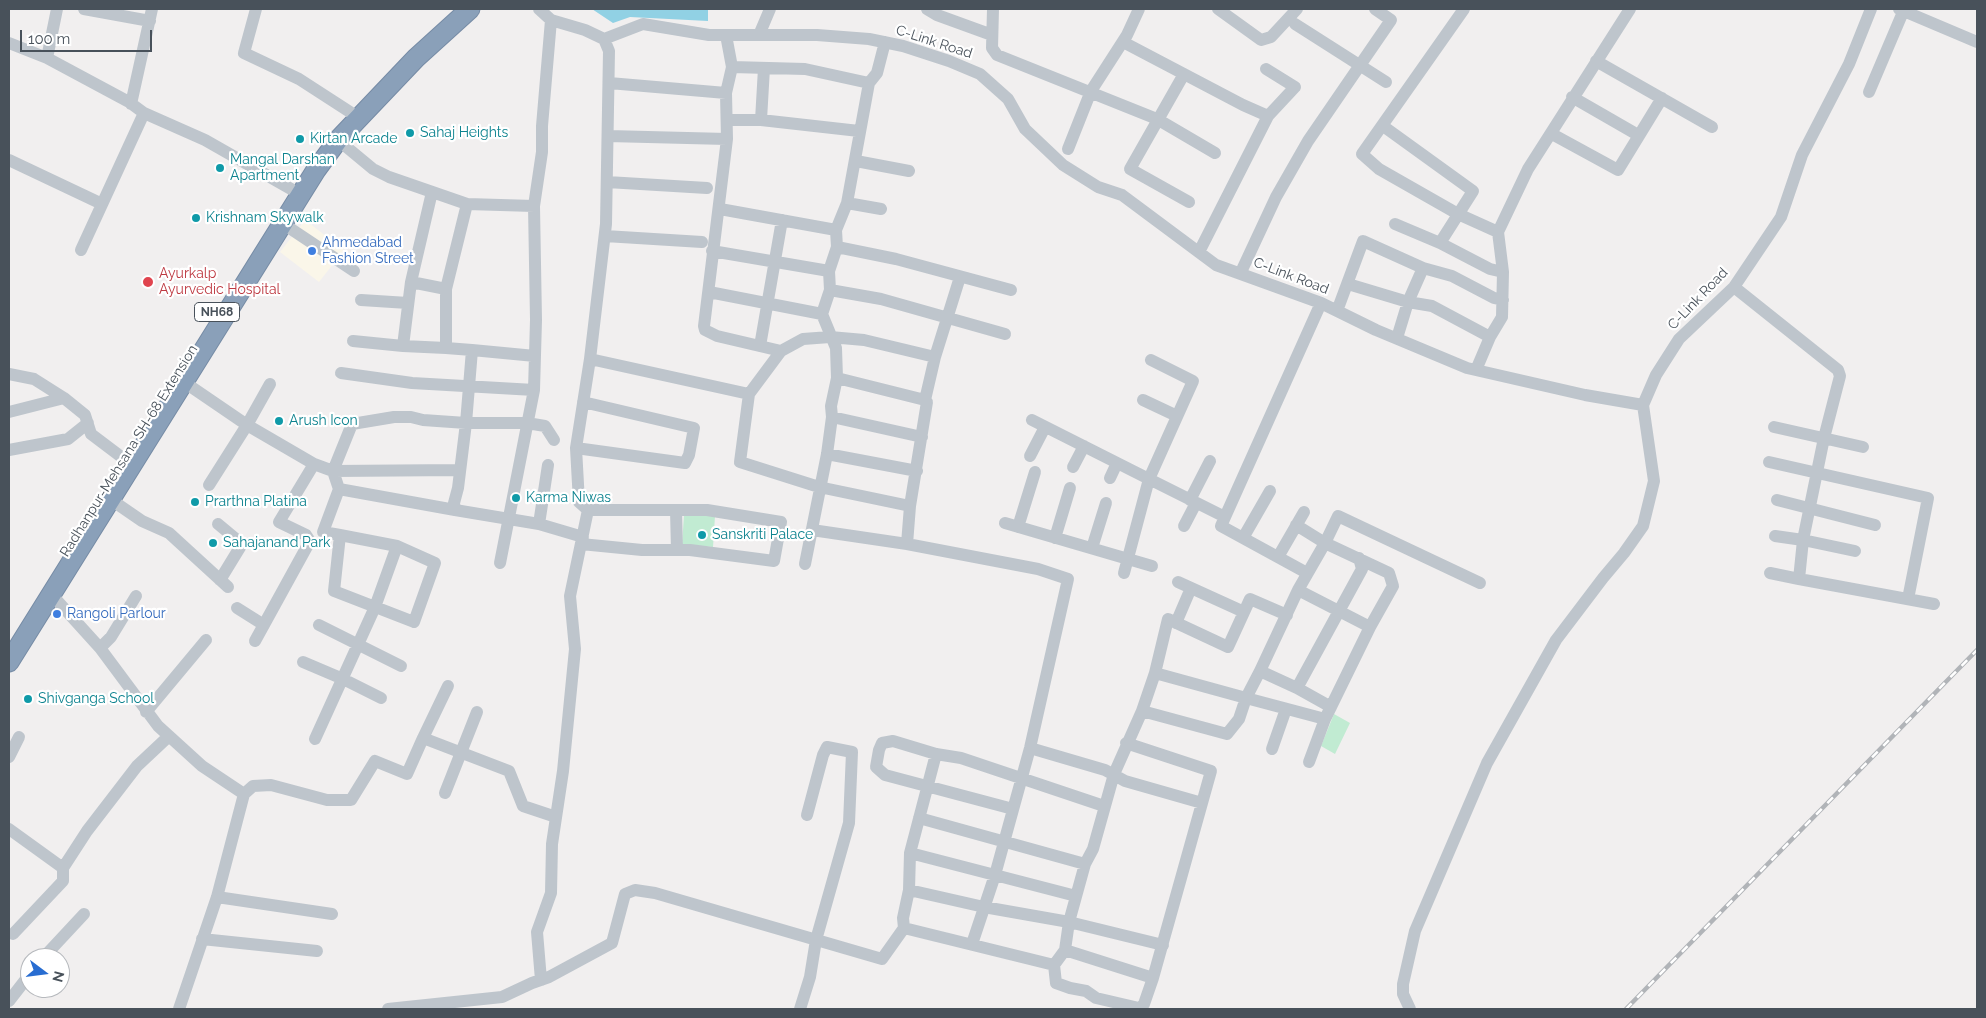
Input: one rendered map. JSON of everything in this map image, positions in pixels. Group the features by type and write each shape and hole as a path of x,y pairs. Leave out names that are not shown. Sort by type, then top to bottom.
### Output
{"highway":[{"name":"Radhanpur-Mehsana SH-68 Extension","path":"9,640 127,462 291,189 361,97 456,9"},
{"name":"NH68","path":"9,662 110,500 127,462 184,382 316,170 338,140 416,58 470,9"}],"street":[{"path":"84,9 151,15 132,104"},
{"path":"256,9 244,52 298,78 350,112"},
{"path":"340,489 539,524 582,541 642,550 677,550 774,561 781,522 707,510 588,510 579,502 576,448 590,359 605,236 609,51 604,39 586,30 551,20 539,9"},
{"path":"759,35 770,9"},
{"path":"927,9 937,15 992,35"},
{"path":"993,9 992,48 996,55 1091,91 1157,119 1215,154"},
{"path":"1068,149 1091,91 1123,42 1139,9"},
{"path":"1218,9 1261,40 1271,37 1297,9"},
{"path":"1241,272 1276,197 1308,141 1391,20 1375,9"},
{"path":"1464,9 1362,154 1379,169 1458,214 1498,232"},
{"path":"1476,370 1490,337 1502,317 1502,272 1498,232 1528,169 1552,134 1572,97 1630,9"},
{"name":"C-Link Road","path":"604,39 643,24 710,35 817,35 885,42 949,60 980,74 1008,99 1025,129 1063,165 1098,187 1122,195 1216,265 1241,272 1321,303 1397,338 1476,370 1585,395 1642,405 1656,375 1679,339 1734,287 1781,217 1802,155 1849,64 1871,9"},
{"path":"47,58 53,10"},
{"path":"1869,92 1901,10 1977,42"},
{"path":"500,563 507,519 534,390 534,206 542,152 542,126 551,20"},
{"path":"1295,24 1386,82"},
{"path":"726,35 732,66 726,94 727,139 720,209 712,251 709,292 704,319 705,330 717,336 780,351"},
{"path":"805,564 832,417 830,406 837,378 836,348 822,314 830,290 828,271 837,247 836,230 847,203 856,161 859,131 862,126 870,82 876,73 885,42"},
{"path":"1123,42 1242,105 1268,116"},
{"path":"9,43 47,58 132,104 144,113 205,140 291,189"},
{"path":"1596,61 1712,127"},
{"path":"732,66 805,69 870,82"},
{"path":"761,120 764,68"},
{"path":"1199,252 1268,116 1295,88 1266,69"},
{"path":"1184,74 1130,170 1189,202"},
{"path":"609,83 726,94"},
{"path":"1572,97 1638,135"},
{"path":"1552,134 1618,170 1662,98"},
{"path":"81,250 144,113"},
{"path":"728,120 761,120 859,131"},
{"path":"1382,126 1473,191 1440,243"},
{"path":"608,136 727,139"},
{"path":"338,140 373,169 467,204 534,206"},
{"path":"9,160 102,204"},
{"path":"856,161 909,171"},
{"path":"607,182 707,188"},
{"path":"403,346 411,282 432,192"},
{"path":"847,203 881,209"},
{"path":"446,348 446,289 467,204"},
{"path":"720,209 836,230"},
{"path":"760,346 782,220"},
{"path":"282,223 354,271"},
{"path":"1395,224 1440,243 1490,269 1502,272"},
{"path":"605,236 702,242"},
{"path":"1337,310 1364,241 1423,268 1452,276 1494,298 1503,300"},
{"path":"837,247 896,259 1011,290"},
{"path":"712,251 828,271"},
{"path":"1397,338 1408,302 1423,268"},
{"path":"907,544 910,506 922,437 925,400 934,357 960,277"},
{"path":"411,282 446,289"},
{"path":"1348,284 1408,302 1432,306 1490,337"},
{"path":"1734,287 1838,370 1840,376 1824,438 1804,540 1799,579"},
{"path":"830,290 881,299 1005,334"},
{"path":"709,292 822,314"},
{"path":"361,300 408,303"},
{"path":"1307,573 1221,526 1321,303"},
{"path":"910,506 819,487 740,462 749,394 780,351 803,339 830,337 864,340 934,357"},
{"path":"353,341 535,356"},
{"path":"455,510 454,503 466,422 472,350"},
{"path":"590,359 749,394"},
{"path":"1124,573 1149,479 1193,381 1151,360"},
{"path":"341,373 412,383 534,390"},
{"path":"9,374 34,379 64,398 85,415 91,434 127,462"},
{"path":"837,378 925,400"},
{"path":"184,382 247,425 314,464 333,471 460,470"},
{"path":"209,485 247,425 270,384"},
{"path":"9,412 64,398"},
{"path":"1143,400 1177,416"},
{"path":"576,448 685,463 689,456 694,428 583,402"},
{"path":"1410,1009 1403,994 1403,984 1415,930 1487,763 1556,640 1643,526 1654,481 1642,405"},
{"path":"340,535 334,591 414,622 435,563 397,546 340,535 323,532 340,489 333,471 352,424 411,417 423,420 528,423 544,426 554,440"},
{"path":"832,417 922,437"},
{"path":"1032,420 1225,517"},
{"path":"9,450 68,439 88,423"},
{"path":"1030,456 1045,427"},
{"path":"1774,427 1863,447"},
{"path":"1073,467 1084,446"},
{"path":"826,454 917,471"},
{"path":"1184,526 1210,461"},
{"path":"1769,462 1818,471 1928,498 1908,600"},
{"path":"1110,478 1116,463"},
{"path":"255,641 310,541 306,535 280,522 314,464"},
{"path":"539,524 548,465"},
{"path":"1018,527 1035,472"},
{"path":"1055,538 1070,488"},
{"path":"1243,538 1270,490"},
{"path":"110,500 142,521 169,534 224,583 242,544 218,524"},
{"path":"1777,500 1811,507 1875,525"},
{"path":"1092,548 1106,502"},
{"path":"541,980 537,932 551,892 552,844 575,649 570,596 588,510"},
{"path":"676,510 677,550"},
{"path":"1278,557 1304,512"},
{"path":"1142,711 1227,734 1239,719 1246,698 1298,590 1338,516 1480,583"},
{"path":"1005,524 1152,566"},
{"path":"1296,525 1325,543 1389,573 1393,586 1328,713 1309,762"},
{"path":"812,530 907,544 1038,569 1068,579 1030,748 995,875 972,944"},
{"path":"1775,536 1855,551"},
{"path":"316,739 375,607 397,546"},
{"path":"1296,688 1362,569 1359,558"},
{"path":"1770,573 1934,604"},
{"path":"1178,582 1244,612"},
{"path":"1176,623 1191,588"},
{"path":"1298,590 1370,628"},
{"path":"52,595 100,648 146,712 169,736 202,766 244,794"},
{"path":"100,648 111,636 136,596"},
{"path":"1126,743 1212,771 1153,978 1144,1004 1139,1009 1096,998 1086,991 1070,988 1056,982 1054,965 1065,950 1069,922 1076,896 1080,889 1085,864 1092,850 1114,774 1126,743 1142,711 1155,673 1168,619 1228,646 1250,599 1287,615"},
{"path":"237,608 264,625"},
{"path":"319,626 401,666"},
{"path":"146,712 206,640"},
{"path":"303,662 382,698"},
{"path":"1260,672 1296,688 1328,713"},
{"path":"1155,673 1286,708 1328,713"},
{"path":"179,1009 217,898 244,794 253,786 271,785 327,800 351,800 375,761 408,774 448,686"},
{"path":"1272,749 1286,708"},
{"path":"445,793 477,712"},
{"path":"13,934 53,894 63,881 63,868 87,831 137,766 169,736"},
{"path":"9,757 19,737"},
{"path":"423,738 509,771 523,806 556,817"},
{"path":"1013,808 885,775 876,767 882,743 893,741 936,754 961,758 1104,806"},
{"path":"800,1009 810,977 816,940 849,823 852,752 827,747 823,755 807,815"},
{"path":"1030,748 1114,774 1125,781 1202,803"},
{"path":"388,1009 470,1005 502,997 541,980 612,943 625,894 635,890 655,893 882,959 904,928 902,918 909,890 910,853 936,754"},
{"path":"919,818 1085,864"},
{"path":"9,829 63,868"},
{"path":"910,853 1076,896"},
{"path":"909,890 984,907 1069,922 1162,945"},
{"path":"217,898 332,914"},
{"path":"52,948 84,914"},
{"path":"904,928 1054,965"},
{"path":"202,939 317,951"},
{"path":"1065,950 1153,978"},
{"path":"9,1001 20,987"}],"shaded area":[{"name":"Ahmedabad Fashion Street","path":"305,220 344,250 319,282 280,252"}],"green space":[{"path":"684,515 715,516 713,547 682,545"},
{"path":"1334,714 1350,723 1335,754 1321,746"}],"water":[{"path":"592,9 708,9 708,21 630,17 613,23"}],"railway":[{"path":"1626,1009 1977,650"}],"place":[{"name":"Sahaj Heights","path":"410,133"},
{"name":"Kirtan Arcade","path":"300,139"},
{"name":"Mangal Darshan Apartment","path":"220,168"},
{"name":"Krishnam Skywalk","path":"196,218"},
{"name":"Ahmedabad Fashion Street","path":"312,251"},
{"name":"Ayurkalp Ayurvedic Hospital","path":"148,282"},
{"name":"Arush Icon","path":"279,421"},
{"name":"Karma Niwas","path":"516,498"},
{"name":"Prarthna Platina","path":"195,502"},
{"name":"Sanskriti Palace","path":"702,535"},
{"name":"Sahajanand Park","path":"213,543"},
{"name":"Rangoli Parlour","path":"57,614"},
{"name":"Shivganga School","path":"28,699"}]}
